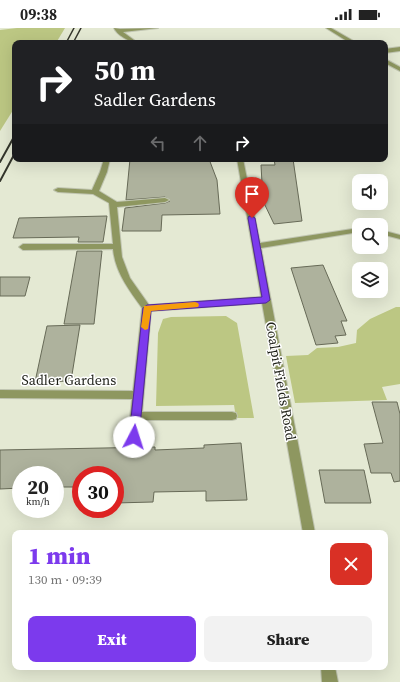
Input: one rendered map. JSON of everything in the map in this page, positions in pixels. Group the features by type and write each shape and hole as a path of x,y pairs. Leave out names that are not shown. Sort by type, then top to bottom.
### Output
{"street":[{"path":"116,29 156,28"},
{"path":"328,28 349,40"},
{"path":"116,29 130,40"},
{"path":"388,51 400,49"},
{"path":"388,63 400,69"},
{"path":"95,192 99,179 106,169 107,162"},
{"name":"Coalpit Fields Road","path":"241,162 308,530"},
{"path":"58,190 95,192 113,202 118,257 126,279 147,308 134,437"},
{"path":"113,205 165,200"},
{"path":"257,246 352,231"},
{"path":"388,234 400,237"},
{"path":"23,248 117,246"},
{"path":"147,308 266,300"},
{"name":"Sadler Gardens","path":"0,394 138,395"},
{"path":"136,416 232,416"},
{"path":"328,670 330,682"}],"green space":[{"path":"17,28 65,28 58,40 12,40 12,112 0,131 0,30"},
{"path":"396,307 400,307 400,384 382,387 387,400 295,403 286,356 308,355 317,348 338,347 356,343 357,330 370,319"},
{"path":"226,316 237,323 254,418 236,418 234,405 156,406 158,333 163,319 171,317"}],"building":[{"path":"130,162 210,162 217,180 220,214 162,215 161,231 122,231 125,208 165,203 170,201 165,197 126,200"},
{"path":"274,162 293,162 302,221 274,224 263,201 261,165 275,165"},
{"path":"107,216 103,242 78,242 79,237 13,238 19,218"},
{"path":"77,251 102,251 94,324 64,324"},
{"path":"323,265 347,321 341,321 346,335 335,336 338,343 316,345 291,268"},
{"path":"0,277 30,277 25,296 0,296"},
{"path":"80,325 71,381 35,382 47,326"},
{"path":"372,402 397,402 400,414 400,481 394,482 391,473 371,473 364,444 383,443"},
{"path":"241,443 247,500 206,501 206,491 154,492 153,502 124,503 124,466 72,466 72,487 64,487 64,466 12,466 12,488 0,489 0,450 155,447 155,450 204,448 204,445"},
{"path":"319,470 364,470 371,503 325,503"}],"railway":[{"path":"68,40 74,28"},
{"path":"75,40 81,28"},
{"path":"0,162 12,140"},
{"path":"0,181 12,159"}],"slow traffic":[{"path":"145,327 147,308 195,305"}],"route":[{"path":"134,437 147,308 266,300 252,218"}]}
